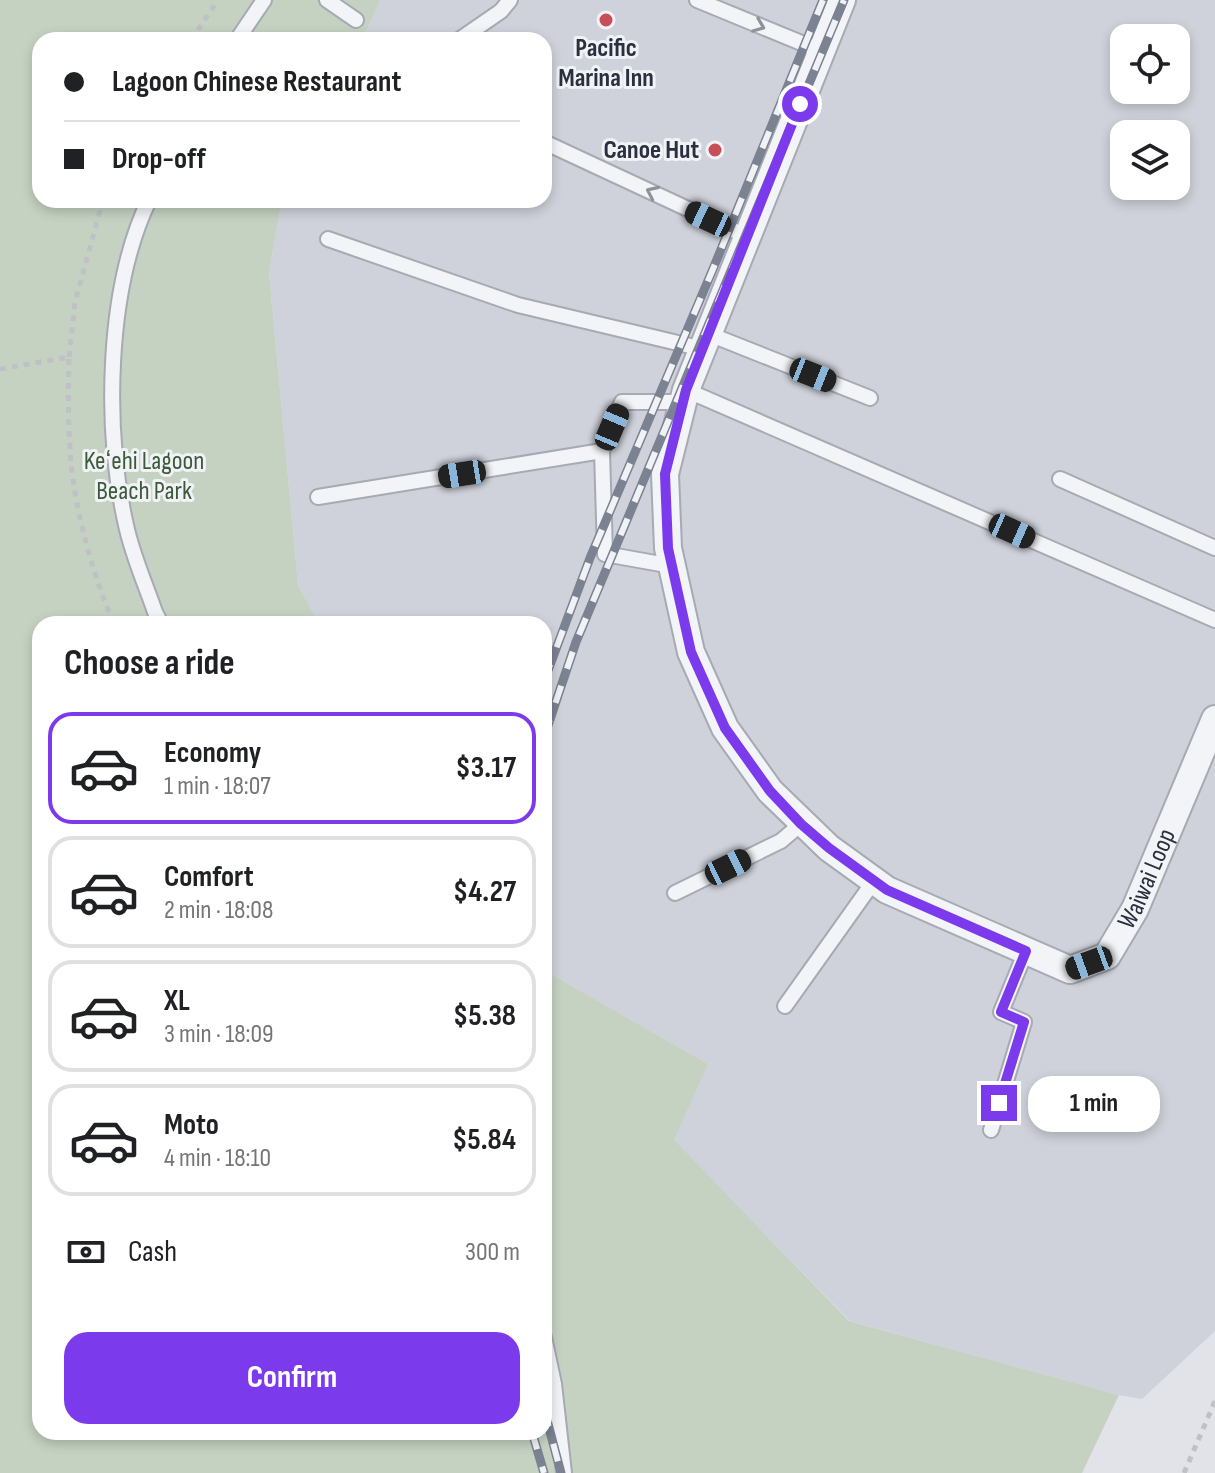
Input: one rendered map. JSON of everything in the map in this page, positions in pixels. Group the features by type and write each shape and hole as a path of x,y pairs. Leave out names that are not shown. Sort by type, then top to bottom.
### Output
{"street":[{"name":"Waiwai Loop","path":"842,0 684,396 665,474 668,548 691,652 725,728 770,791 801,824 874,881 887,890 1070,970 1107,956 1135,909 1212,736"}],"lane":[{"path":"242,32 264,0"},
{"path":"327,0 356,20"},
{"path":"471,32 501,11 510,0"},
{"path":"697,0 821,51"},
{"path":"552,146 748,237"},
{"path":"146,208 124,275 113,353 112,422 126,525 157,616"},
{"path":"328,239 518,305 706,342 870,398"},
{"path":"672,566 605,554 602,451 622,402 684,396 1215,620"},
{"path":"318,497 602,451"},
{"path":"1060,479 1215,548"},
{"path":"675,893 781,841 801,824"},
{"path":"785,1006 874,881"},
{"path":"991,1130 1024,1022 1001,1012 1026,951"},
{"path":"552,1375 564,1473"}],"path":[{"path":"196,32 218,0"},
{"path":"101,208 75,302 69,357 71,465 81,518 110,616"},
{"path":"0,369 69,357"},
{"path":"1184,1473 1215,1401"}],"shaded area":[{"path":"380,0 1215,0 1215,1331 1142,1399 850,1321 673,1140 708,1064 552,975 552,616 315,616 298,585 269,272 281,208 552,208 552,32 365,32"}],"green space":[{"name":"Keʻehi Lagoon Beach Park","path":"0,0 380,0 365,32 32,32 32,208 281,208 269,272 298,585 315,616 32,616 32,1440 552,1440 552,975 708,1064 674,1140 849,1321 1119,1395 1082,1473 0,1473"}],"railway":[{"path":"552,660 590,558 823,0"},
{"path":"552,713 576,642 844,0"},
{"path":"552,1439 561,1473"},
{"path":"534,1440 544,1473"}],"place":[{"name":"Pacific Marina Inn","path":"606,20"},
{"name":"Canoe Hut","path":"715,150"}],"route":[{"path":"800,104 682,402 665,474 668,548 691,652 725,728 770,791 829,848 887,890 1026,951 1001,1012 1024,1022 999,1103"}]}
